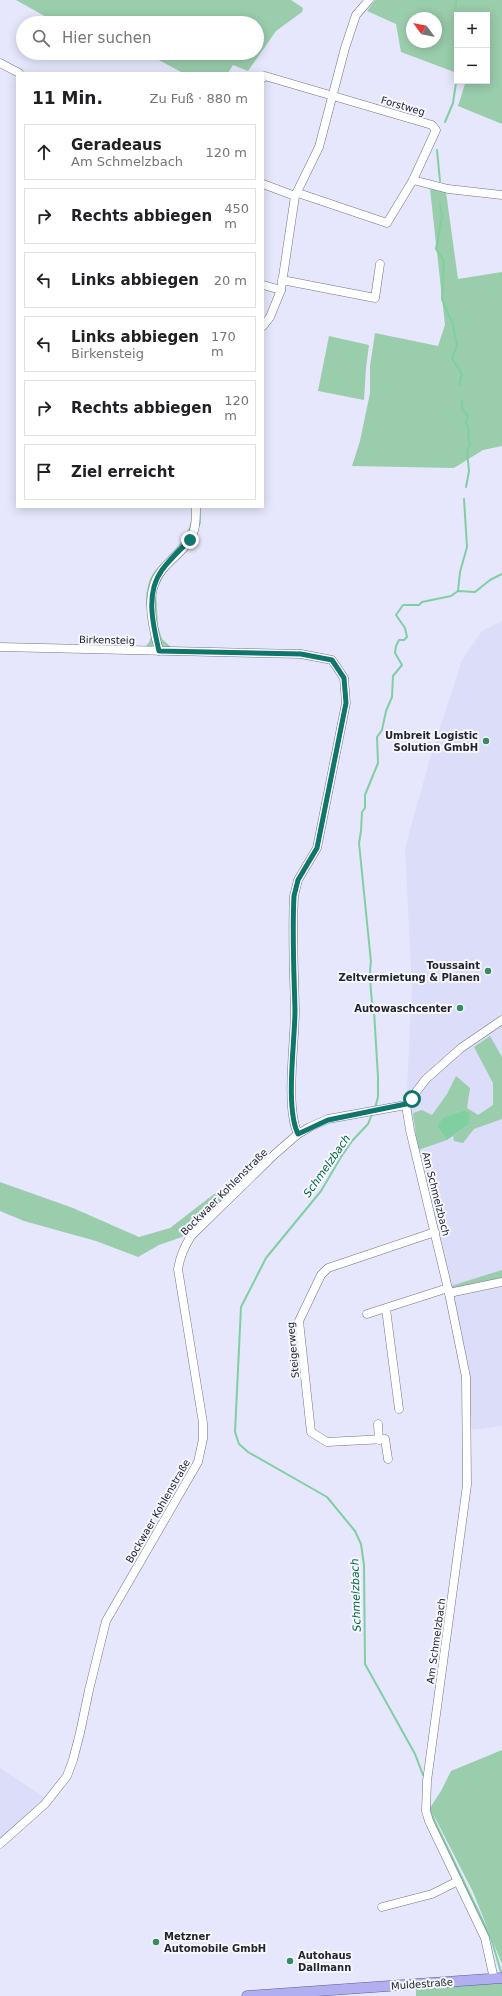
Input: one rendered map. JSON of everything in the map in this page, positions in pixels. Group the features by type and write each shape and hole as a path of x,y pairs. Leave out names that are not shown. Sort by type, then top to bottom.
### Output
{"main road":[{"name":"Muldestraße","path":"247,1996 498,1979"}],"street":[{"path":"264,325 270,317 281,290 296,194 319,147 345,48 356,16 369,0"},
{"path":"0,62 17,72"},
{"path":"264,77 265,76 332,95"},
{"name":"Forstweg","path":"296,194 387,223 413,180 436,130 432,125 332,95"},
{"path":"413,180 448,189 502,195"},
{"path":"264,184 296,194"},
{"path":"282,280 376,298 380,264"},
{"path":"264,285 281,290"},
{"path":"159,651 151,604 154,584 162,570 190,540 196,522 196,508"},
{"name":"Birkensteig","path":"0,647 301,654 332,660 344,678 346,703 317,848 298,880 294,896 295,1011 292,1101 293,1124 298,1134"},
{"path":"298,1134 328,1120 406,1104 426,1079 461,1048 502,1020"},
{"name":"Am Schmelzbach","path":"406,1104 410,1130 449,1290 466,1377 467,1485 430,1756 426,1802 429,1821 485,1938 498,1979"},
{"name":"Bockwaer Kohlenstraße","path":"0,1844 45,1804 67,1776 80,1733 88,1690 106,1621 198,1462 203,1439 203,1424 178,1269 180,1257 191,1236 275,1154 298,1134"},
{"name":"Steigerweg","path":"379,1440 326,1442 311,1432 299,1321 321,1275 328,1268 435,1232"},
{"path":"367,1314 449,1290 502,1282"},
{"path":"386,1309 399,1409"},
{"path":"378,1424 379,1440 385,1439 388,1459"},
{"path":"382,1907 432,1894 458,1882"}],"shaded area":[{"path":"16,0 291,0 303,8 302,12 276,31 264,48 264,16 45,16"},
{"path":"375,0 502,0 502,124 458,106 465,84 490,84 490,12 454,12 454,72 401,52 396,24 367,11"},
{"path":"159,60 256,60 248,71 233,65 229,72 181,72"},
{"path":"430,189 446,192 458,279 502,272 502,446 483,450 454,468 352,466 360,441 370,393 370,366 375,333 438,346 445,325"},
{"path":"329,336 369,345 364,400 318,391"},
{"path":"193,508 200,508 201,523 191,545 165,572 156,591 158,626 162,639 172,648 145,647 151,637 151,625 146,600 150,579 185,536 192,516"},
{"path":"502,621 502,1426 471,1430 466,1377 406,1105 412,988 405,848 430,759 462,660 482,631"},
{"path":"490,1036 502,1057 502,1119 474,1129 463,1143 454,1141 453,1136 468,1125 464,1110 444,1118 437,1127 447,1140 418,1150 413,1113 422,1110 432,1115 447,1094 456,1076 470,1088 467,1108 478,1115 493,1105 493,1083 474,1047"},
{"path":"464,1110 470,1114 468,1125 447,1140 437,1127 443,1118"},
{"path":"0,1182 73,1208 139,1237 170,1228 218,1191 228,1194 182,1237 159,1245 138,1257 96,1241 24,1221 0,1211"},
{"path":"502,1270 502,1280 484,1281 455,1288 451,1286"},
{"path":"502,1750 502,1964 473,1892 430,1808 451,1771"},
{"path":"0,1768 45,1798 0,1839"},
{"path":"502,1981 502,1996 416,1996 416,1989"}],"waterway":[{"path":"455,12 456,0"},
{"path":"445,122 453,103 456,84"},
{"path":"437,150 440,181"},
{"path":"440,204 442,216 436,249 444,261 442,299 453,325 457,345 452,358 462,374 459,385"},
{"path":"462,400 462,409 468,416 466,422 470,444 467,451 469,471 466,487"},
{"path":"458,591 460,572 467,547 464,499"},
{"name":"Schmelzbach","path":"375,1108 378,1097 378,1077 370,972 371,962 359,843 362,812 365,808 365,795 378,763 377,737 382,730 386,711 392,697 393,676 402,665 395,653 396,646 399,640 404,640 407,637 405,628 396,615 403,605 419,605 422,602 451,596 458,591 475,592 490,580 502,574"},
{"name":"Schmelzbach","path":"372,1114 368,1124 352,1141 321,1191 266,1258 241,1307 235,1432 239,1444 248,1452 327,1497 355,1531 361,1544 364,1565 365,1664 415,1754 423,1775"},
{"name":"Schmelzbach","path":"430,1809 491,1938 501,1972"}],"place":[{"name":"Umbreit Logistic Solution GmbH","path":"486,741"},
{"name":"Toussaint Zeltvermietung & Planen","path":"488,971"},
{"name":"Autowaschcenter","path":"460,1008"},
{"name":"Metzner Automobile GmbH","path":"156,1942"},
{"name":"Autohaus Dallmann","path":"290,1961"}],"route":[{"path":"190,540 162,570 154,584 151,604 159,651 301,654 321,656 332,660 344,678 346,703 323,824 317,848 298,880 294,896 295,1011 292,1101 293,1124 298,1134 310,1127 328,1120 406,1104 412,1099"}]}
